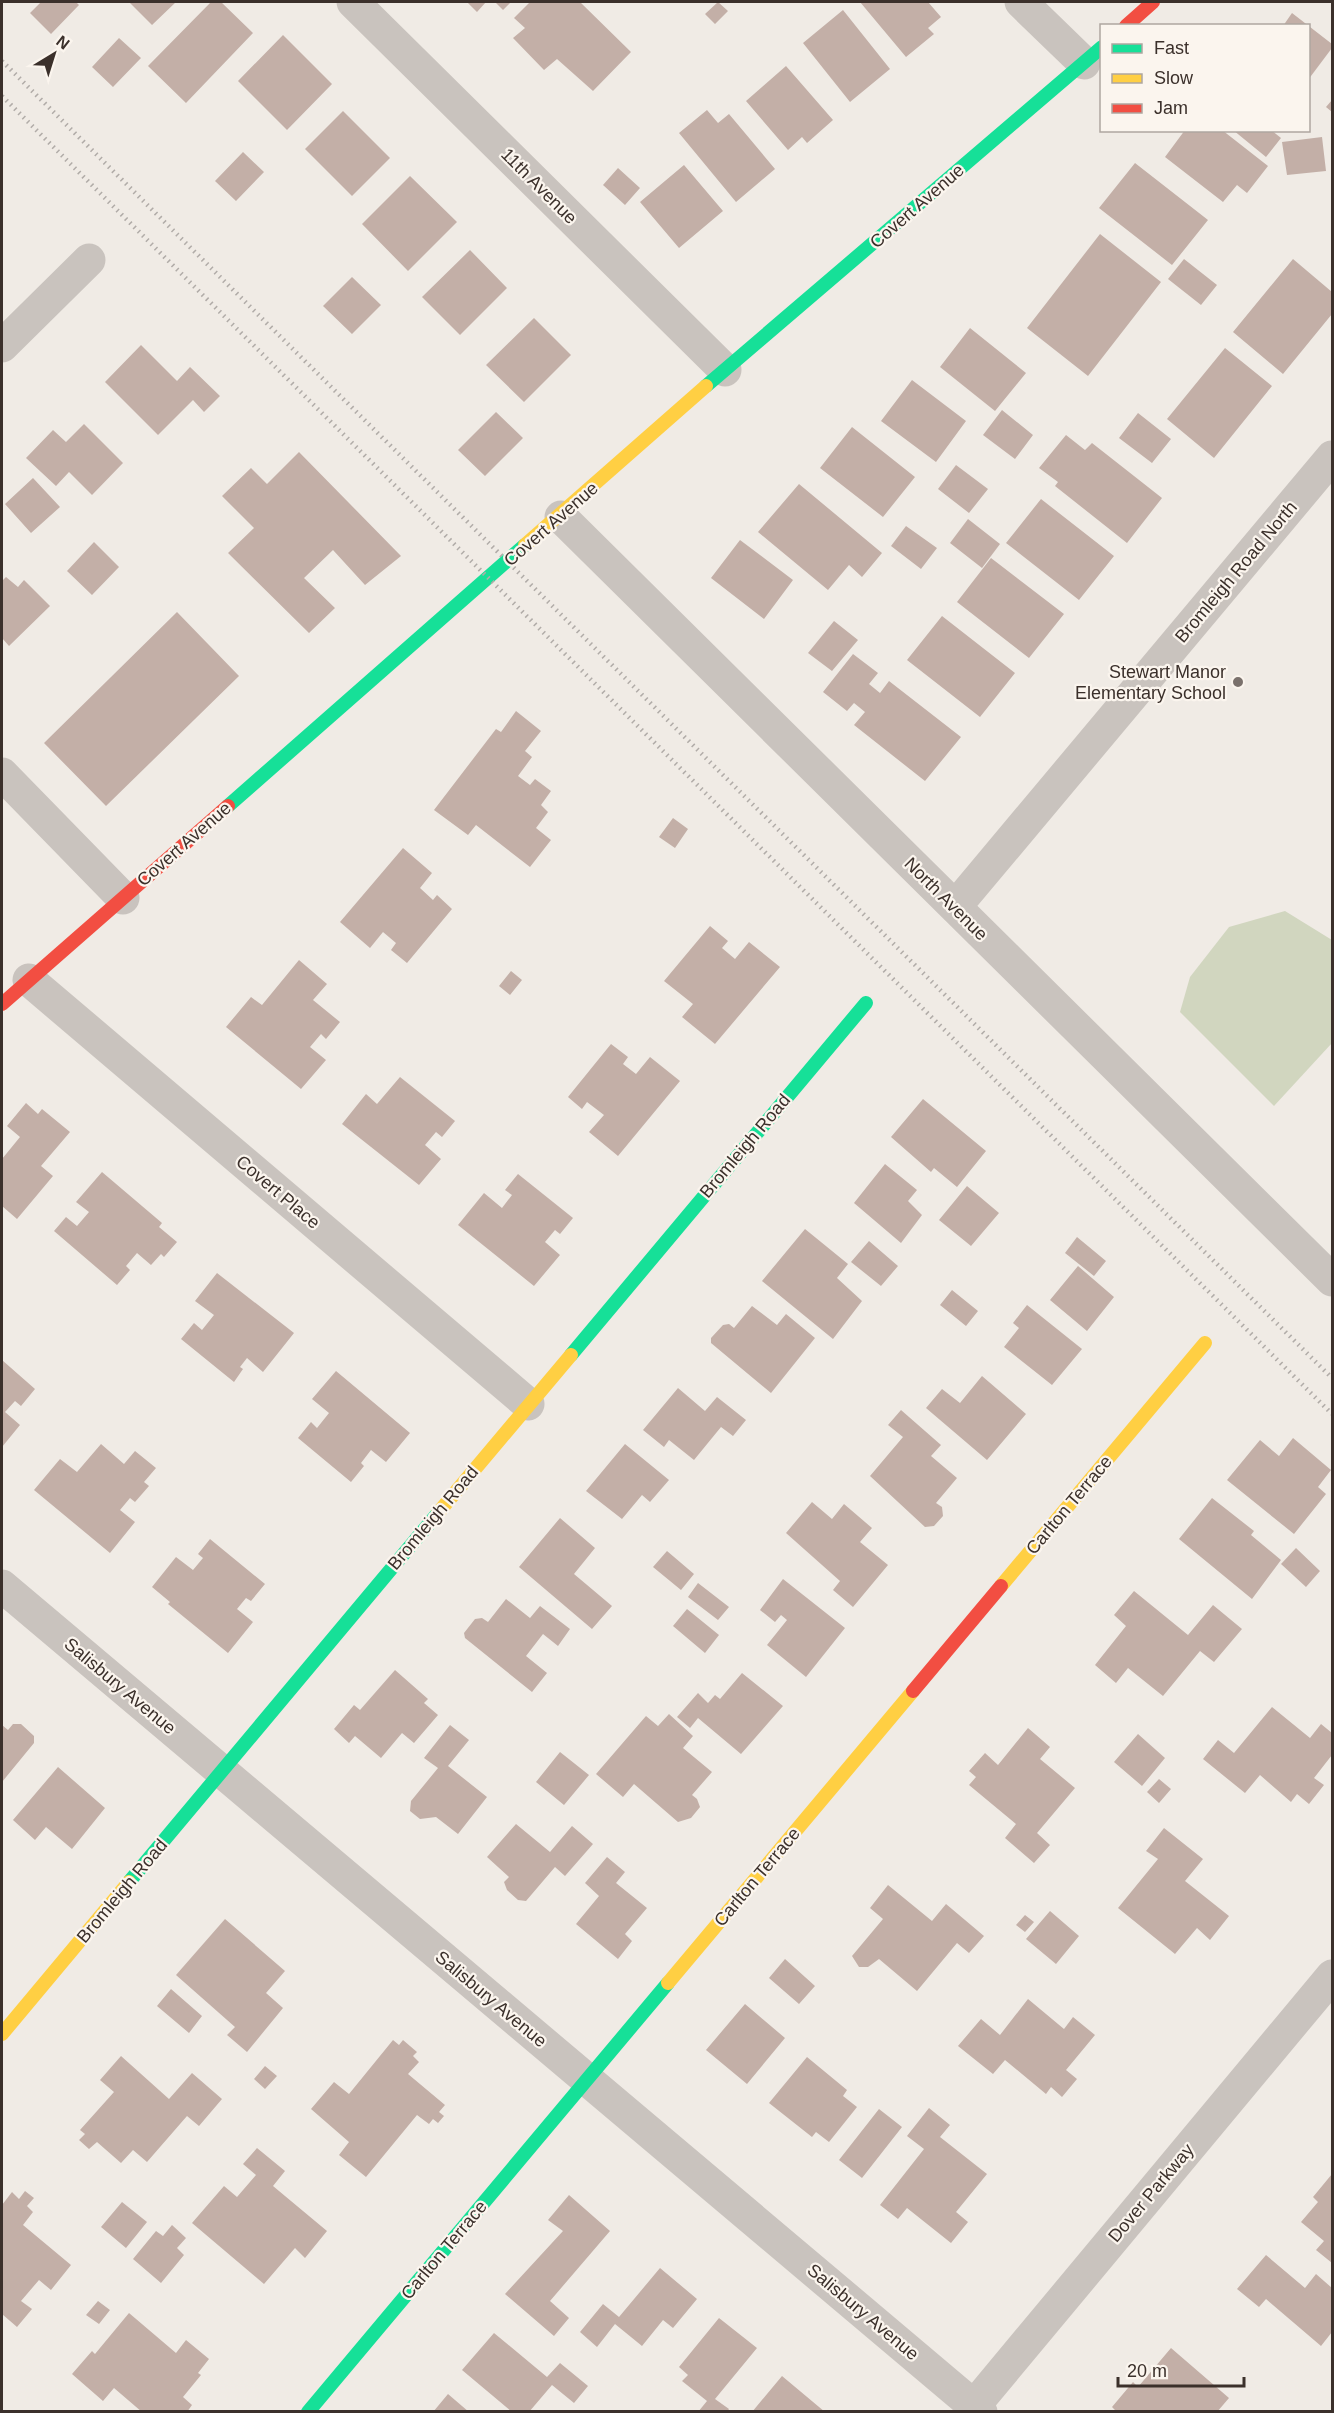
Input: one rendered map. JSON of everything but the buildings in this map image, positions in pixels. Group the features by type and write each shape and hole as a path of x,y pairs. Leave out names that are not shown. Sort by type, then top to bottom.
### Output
{"street":[{"name":"11th Avenue","path":"353,2 725,370"},
{"path":"1022,2 1093,55"},
{"path":"1128,24 1153,2"},
{"name":"Covert Avenue","path":"2,1004 725,370 1093,55"},
{"path":"2,346 89,260"},
{"name":"Bromleigh Road North","path":"954,907 1332,457"},
{"name":"North Avenue","path":"561,516 1332,1280"},
{"path":"2,774 123,898"},
{"name":"Covert Place","path":"29,980 528,1404"},
{"name":"Bromleigh Road","path":"2,2034 866,1003"},
{"name":"Carlton Terrace","path":"308,2412 1205,1343"},
{"name":"Salisbury Avenue","path":"2,1586 975,2410"},
{"name":"Dover Parkway","path":"975,2410 1332,1976"}],"green space":[{"path":"1285,911 1332,940 1332,1043 1274,1106 1180,1012 1190,977 1229,927"}],"railway":[{"path":"2,61 1332,1378"},
{"path":"2,96 1332,1414"}],"traffic: fast":[{"path":"706,386 1100,49"},
{"path":"228,806 525,545"},
{"path":"571,1355 866,1003"},
{"path":"129,1882 438,1513"},
{"path":"308,2412 668,1983"}],"traffic: slow":[{"path":"525,545 706,386"},
{"path":"1001,1586 1205,1343"},
{"path":"438,1513 571,1355"},
{"path":"668,1983 913,1691"},
{"path":"2,2034 129,1882"}],"traffic: jam":[{"path":"1128,24 1153,2"},
{"path":"2,1004 228,806"},
{"path":"913,1691 1001,1586"}],"place":[{"name":"Stewart Manor Elementary School","path":"1238,682"}]}
